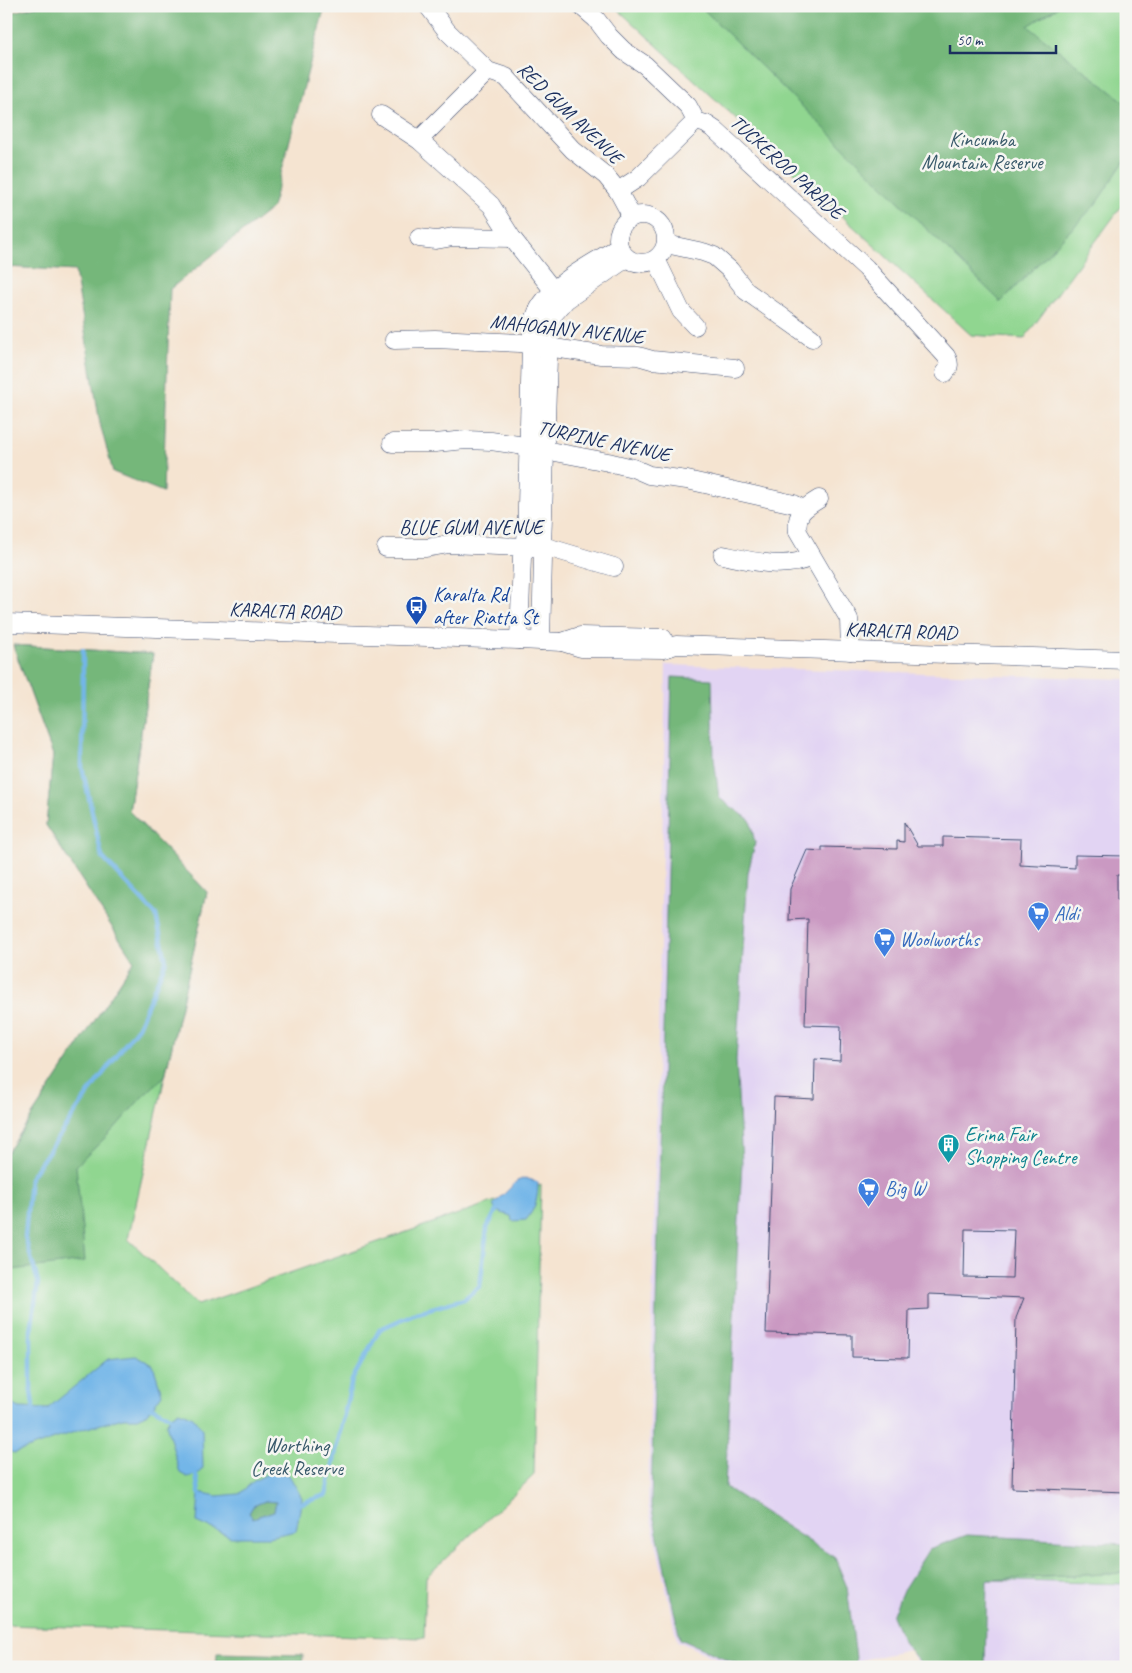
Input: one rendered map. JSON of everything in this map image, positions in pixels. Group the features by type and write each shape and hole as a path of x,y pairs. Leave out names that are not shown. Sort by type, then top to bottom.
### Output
{"street":[{"name":"RED GUM AVENUE","path":"428,6 447,31 488,71 506,77 573,150 606,176 618,191 632,217"},
{"name":"TUCKEROO PARADE","path":"581,6 596,19 609,36 645,65 688,106 696,121 706,124 715,130 866,268 946,356 950,362 945,373"},
{"path":"419,140 488,71"},
{"path":"381,115 419,140 491,205 512,238 553,290"},
{"path":"618,191 638,178 696,121"},
{"path":"642,215 652,217 660,223 665,232 666,244 656,259 641,263 623,253 618,240 620,229 624,222 632,217 642,215"},
{"path":"420,238 436,240 453,237 512,238"},
{"path":"666,244 714,256 730,270 746,291 812,338"},
{"path":"541,641 543,557 534,547 540,346 534,320 540,307 553,290 623,253"},
{"path":"540,346 552,315 566,300 623,253"},
{"path":"656,259 681,311 695,326"},
{"name":"MAHOGANY AVENUE","path":"394,340 435,339 540,346 601,355 638,356 652,360 736,368"},
{"name":"TURPINE AVENUE","path":"392,443 435,443 466,440 491,441 536,448 608,462 633,468 649,475 687,480 794,504 803,510"},
{"path":"819,499 803,510 798,516 798,532 849,619 850,651"},
{"name":"BLUE GUM AVENUE","path":"386,548 426,548 449,544 550,548 614,567"},
{"path":"519,640 522,557 534,547"},
{"path":"723,555 753,561 785,564 812,557"},
{"name":"KARALTA ROAD","path":"6,623 519,640 562,642 581,648 664,649 676,645 1126,660"}],"shaded area":[{"name":"Erina Fair Shopping Centre","path":"666,665 1126,679 1126,1667 921,1667 909,1650 861,1660 859,1667 736,1667 677,1641 648,1505"}],"green space":[{"path":"37,6 325,6 272,208 170,289 163,492 113,472 100,424 75,271 6,267 6,14"},
{"name":"Kincumba Mountain Reserve","path":"614,6 1126,6 1126,200 1024,339 971,335"},
{"name":"Kincumba Mountain Reserve","path":"700,6 1060,6 1028,26 1126,103 1126,159 1095,205 1001,302"},
{"name":"Worthing Creek Reserve","path":"13,645 153,654 129,811 207,892 128,1239 198,1305 541,1185 534,1475 426,1577 424,1638 6,1625 6,1155 134,961 46,825 53,755"},
{"path":"13,645 153,654 129,811 207,892 165,1076 142,1097 112,1131 76,1166 85,1261 12,1270 6,1266 6,1155 134,961 46,825 53,755"},
{"path":"672,677 712,679 714,758 719,798 750,820 755,843 748,873 736,1060 742,1162 725,1487 835,1558 847,1587 856,1658 853,1667 745,1667 680,1639 651,1505"},
{"path":"265,1501 276,1502 274,1511 253,1518 249,1513 253,1506"},
{"path":"967,1535 1126,1544 1126,1573 987,1580 985,1667 924,1667 904,1643 892,1616 903,1590 929,1549"},
{"path":"1126,1573 1126,1584 987,1580"},
{"path":"217,1653 303,1655 302,1667 216,1667"}],"water":[{"path":"525,1178 538,1182 536,1202 526,1220 512,1221 511,1216 496,1211 493,1205 517,1181"},
{"path":"136,1356 153,1365 162,1394 148,1413 137,1418 123,1418 80,1430 15,1453 6,1451 6,1402 20,1408 47,1409 108,1359"},
{"path":"179,1411 193,1417 202,1429 203,1468 197,1475 187,1477 180,1473 166,1424 171,1416"},
{"path":"273,1471 289,1475 302,1498 296,1531 268,1537 231,1537 197,1522 199,1492 217,1496 239,1494 254,1481","holes":["265,1501 276,1502 274,1511 253,1518 249,1513 253,1506"]}],"building":[{"name":"Erina Fair Shopping Centre","path":"904,822 918,846 943,846 943,837 1021,839 1020,865 1075,868 1075,855 1126,856 1126,875 1117,875 1117,900 1126,900 1126,1492 1012,1488 1016,1318 1024,1298 929,1294 929,1309 909,1310 908,1358 852,1357 852,1335 766,1333 774,1097 814,1099 815,1059 840,1061 841,1026 805,1025 808,919 789,920 790,889 807,850 822,851 822,847 897,849 897,841 904,842","holes":["965,1229 1014,1230 1012,1278 964,1277"]}],"waterway":[{"path":"34,1413 31,1391 31,1331 38,1282 25,1237 30,1178 93,1087 138,1027 166,961 156,915 102,857 82,767 83,650"},
{"path":"296,1505 326,1495 352,1380 380,1329 418,1312 464,1299 480,1286 487,1228 496,1211"},
{"path":"148,1407 152,1407 174,1419"},
{"path":"195,1470 201,1496"}],"place":[{"name":"Karalta Rd after Riatta St","path":"417,625"},
{"name":"Aldi","path":"1038,932"},
{"name":"Woolworths","path":"884,958"},
{"name":"Erina Fair Shopping Centre","path":"949,1164"},
{"name":"Big W","path":"869,1207"}]}
